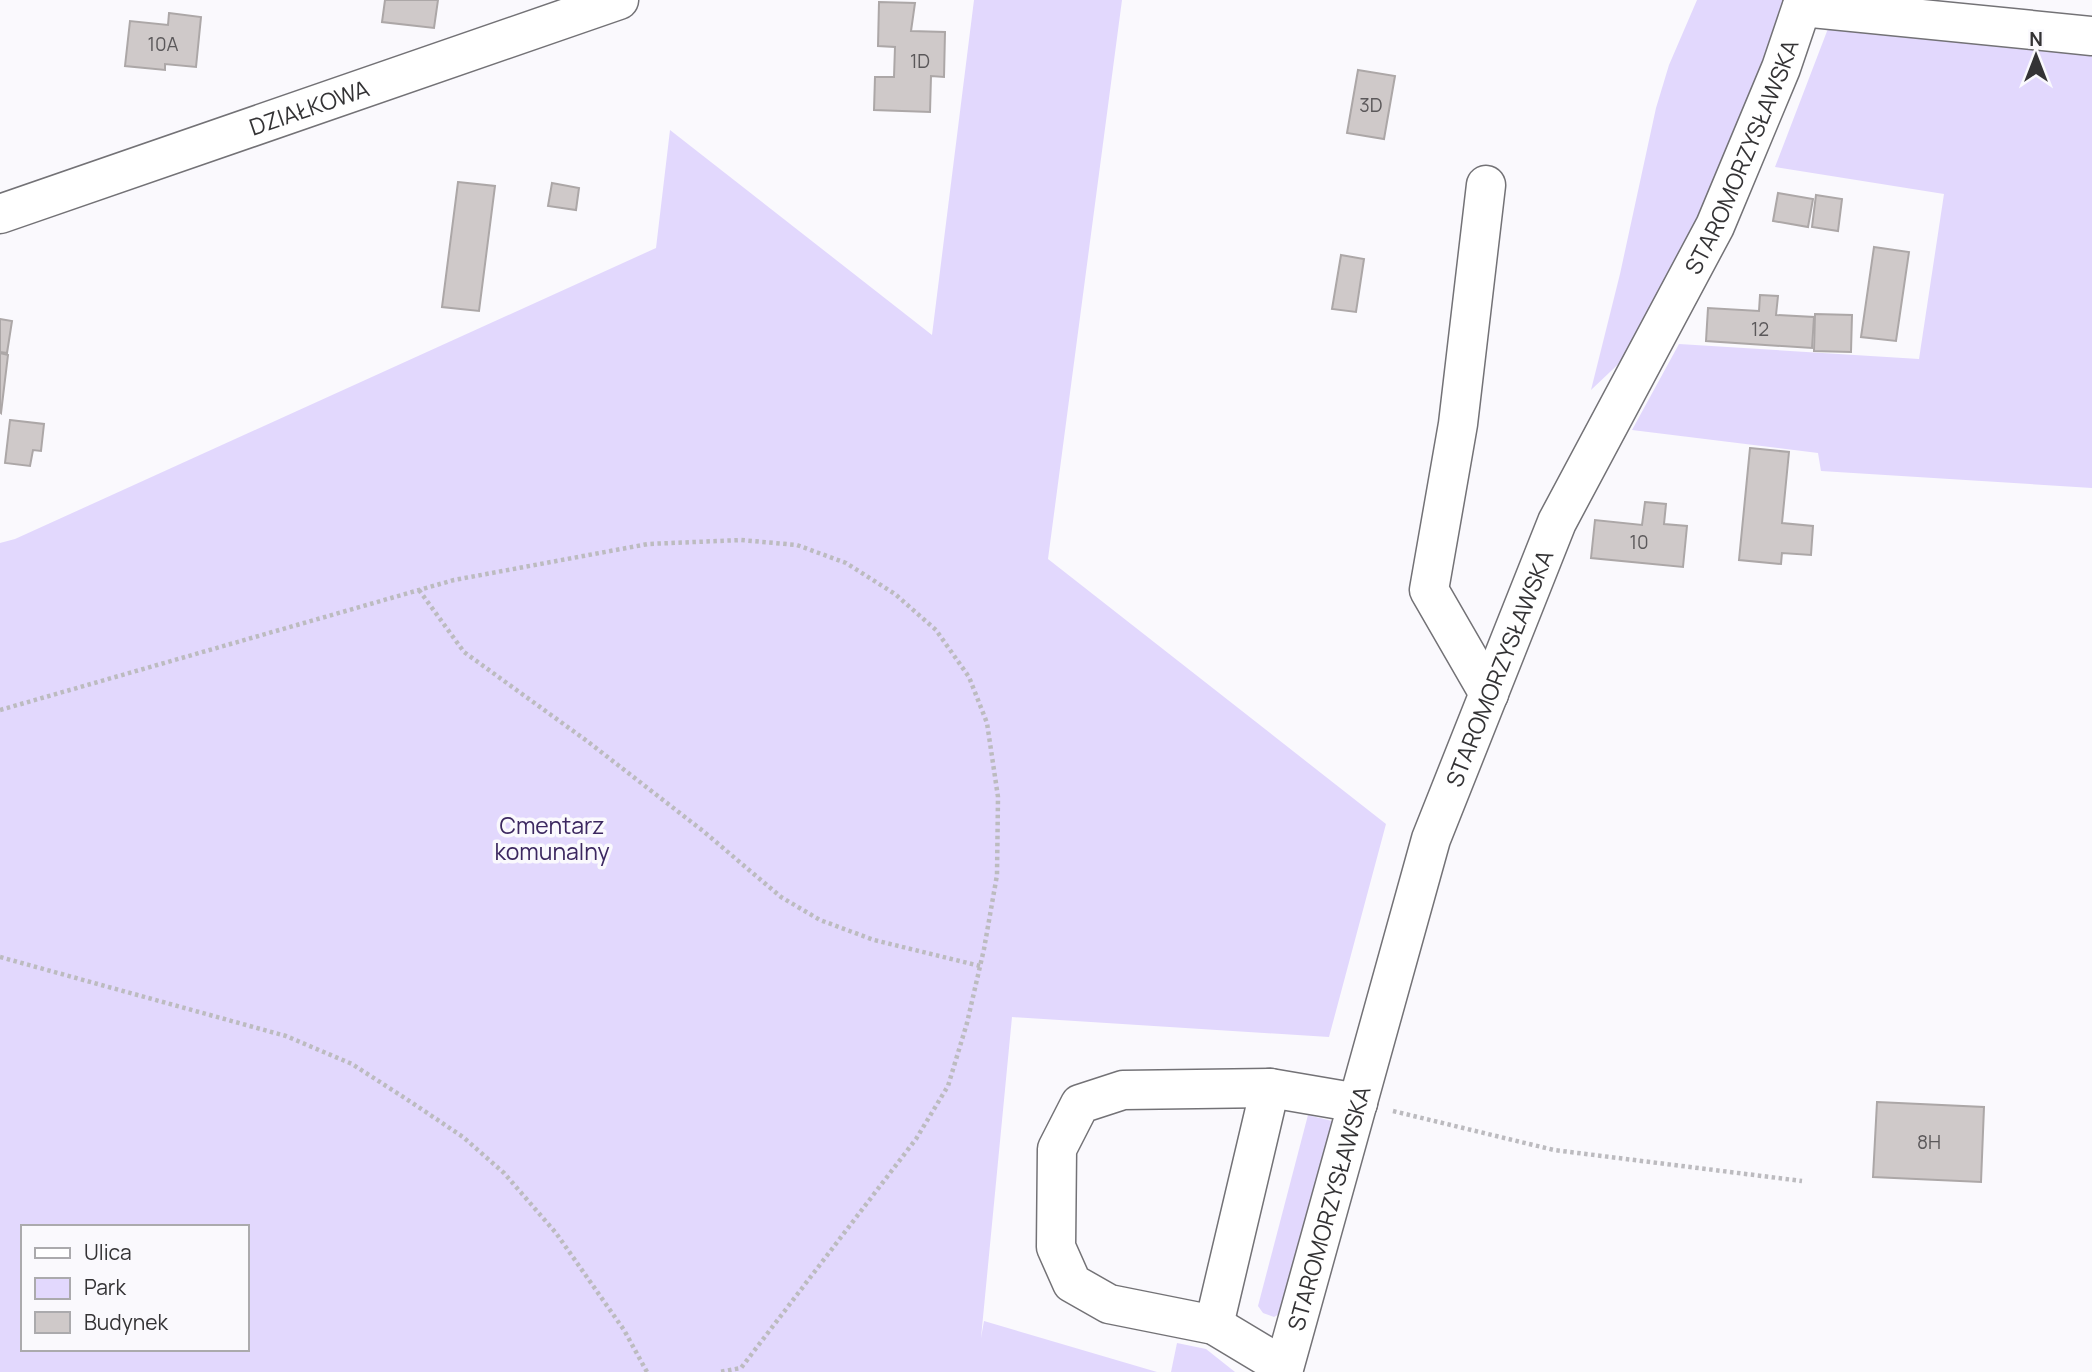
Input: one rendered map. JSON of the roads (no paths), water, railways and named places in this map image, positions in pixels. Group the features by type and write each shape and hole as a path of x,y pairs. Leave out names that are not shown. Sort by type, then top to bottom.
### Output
{"street":[{"name":"DZIAŁKOWA","path":"0,214 619,0"},
{"path":"1803,4 2092,36"},
{"name":"STAROMORZYSŁAWSKA","path":"1284,1369 1431,839 1557,522 1715,226 1781,68 1803,4"},
{"path":"1486,185 1458,424 1429,590 1489,694"},
{"path":"1284,1369 1214,1325 1108,1304 1072,1283 1056,1247 1057,1149 1080,1104 1123,1090 1270,1088 1358,1103"},
{"path":"1214,1325 1270,1088"}],"park label":[{"name":"Cmentarz komunalny","path":"552,838"}]}
